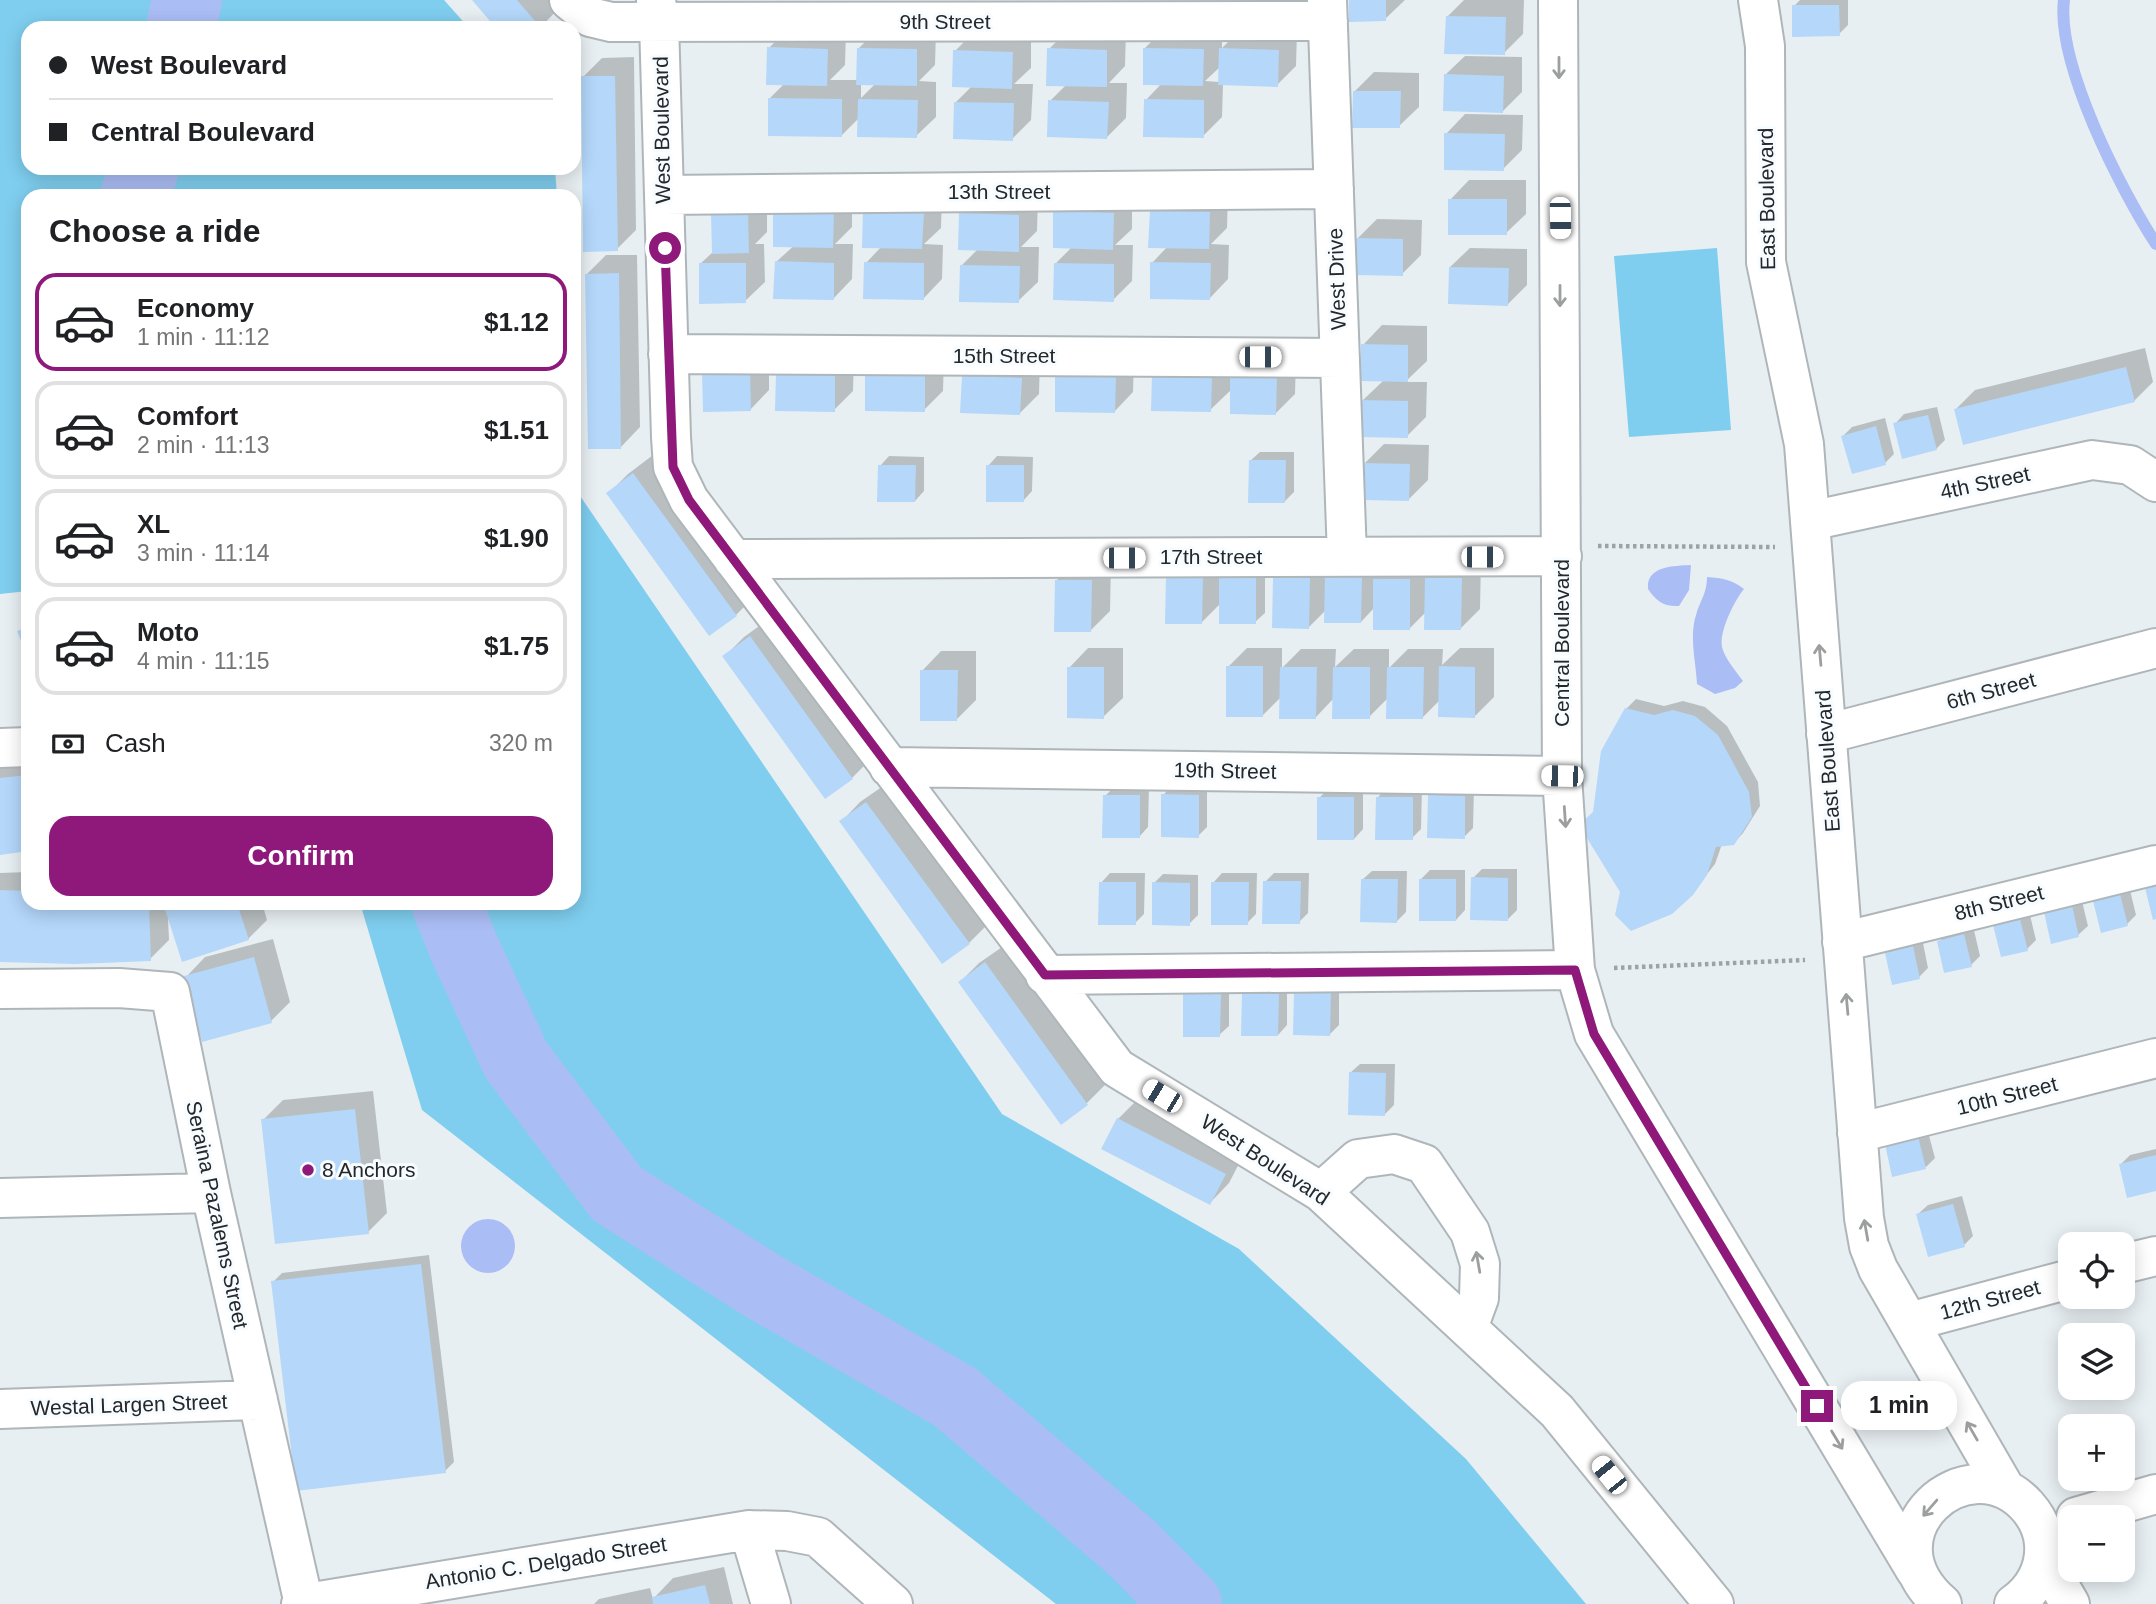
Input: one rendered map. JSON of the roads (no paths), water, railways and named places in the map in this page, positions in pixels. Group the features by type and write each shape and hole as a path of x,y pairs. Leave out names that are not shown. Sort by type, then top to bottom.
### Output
{"street":[{"name":"9th Street","path":"569,0 590,17 611,22 657,11 1328,10"},
{"name":"Central Boulevard","path":"1558,0 1562,776 1575,970 1594,1034 1923,1592"},
{"name":"East Boulevard","path":"1758,0 1765,46 1766,262 1804,444 1864,1218 1869,1246 1878,1269 2006,1490"},
{"name":"West Drive","path":"1328,10 1347,557"},
{"name":"West Boulevard","path":"657,11 673,467 689,500 1117,1068 1321,1192 1557,1411 1714,1604"},
{"name":"13th Street","path":"664,194 1334,189"},
{"name":"15th Street","path":"668,354 1340,358"},
{"name":"4th Street","path":"1810,534 2092,460 2130,465 2156,482"},
{"name":"17th Street","path":"733,559 1347,557 1562,551"},
{"name":"6th Street","path":"1826,734 2156,648"},
{"path":"0,748 21,747"},
{"name":"19th Street","path":"889,767 1562,776"},
{"name":"8th Street","path":"1843,950 2156,865"},
{"path":"1045,975 1575,970"},
{"name":"Seraina Pazalems Street","path":"0,989 119,988 170,992 211,1193 303,1604"},
{"name":"10th Street","path":"1857,1133 2156,1058"},
{"path":"1321,1192 1357,1159 1394,1154 1424,1164 1470,1232 1480,1264 1479,1298 1468,1328"},
{"path":"0,1198 211,1193"},
{"path":"2135,1261 2156,1256"},
{"name":"12th Street","path":"1909,1322 2058,1282"},
{"name":"Westal Largen Street","path":"0,1409 258,1400"},
{"path":"1923,1592 1913,1550 1916,1528 1926,1509 1943,1494 1963,1486 1985,1484 2006,1490 2021,1499 2051,1535 2070,1604"},
{"path":"2118,1505 2156,1494"},
{"path":"749,1530 771,1604"},
{"name":"Antonio C. Delgado Street","path":"303,1604 450,1592 749,1530 787,1531 818,1537 893,1604"},
{"path":"2014,1604 2024,1597 2037,1580 2051,1535"}],"waterway":[{"path":"182,21 187,0"},
{"path":"2064,0 2064,27 2080,91 2109,160 2156,244"},
{"path":"137,189 142,175"},
{"path":"449,910 516,1060 617,1194 761,1285 955,1397 1132,1548 1187,1604"}],"place":[{"name":"8 Anchors","path":"308,1170"}]}
